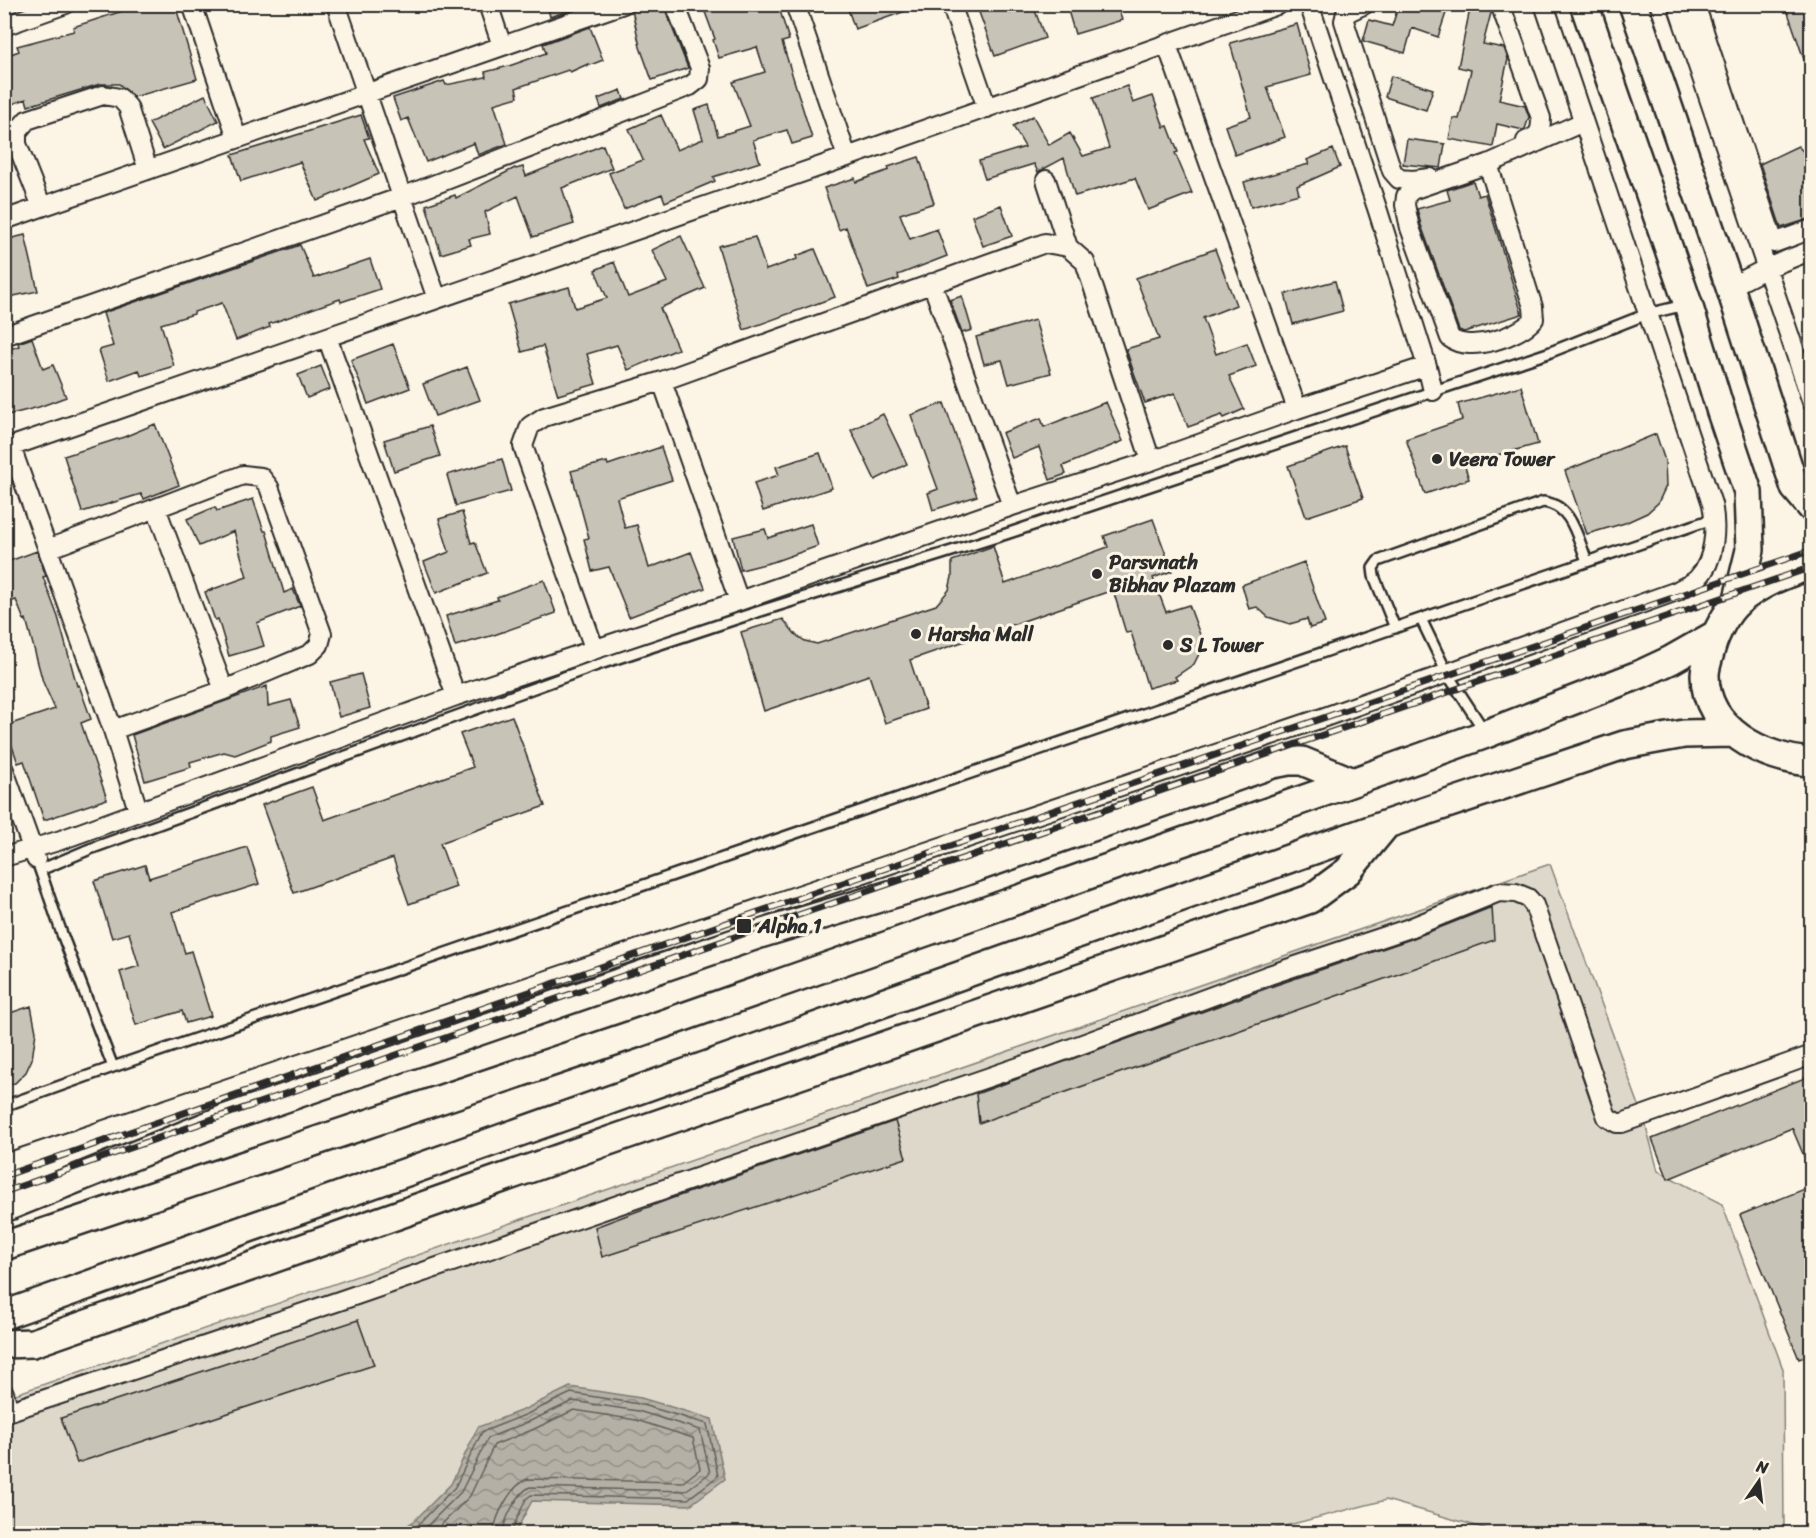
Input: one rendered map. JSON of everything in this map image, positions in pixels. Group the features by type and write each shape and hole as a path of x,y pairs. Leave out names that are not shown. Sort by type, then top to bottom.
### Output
{"street":[{"path":"4,26 66,4"},
{"path":"192,4 237,138"},
{"path":"336,4 437,299"},
{"path":"488,4 502,46"},
{"path":"4,220 623,4"},
{"path":"4,336 402,197 690,86 699,79 700,68 675,4"},
{"path":"795,4 847,157"},
{"path":"951,4 987,108"},
{"path":"138,810 113,730 48,549 8,448 1280,4"},
{"path":"1309,4 1378,211 1433,391"},
{"path":"1365,4 1346,13 1344,21 1392,171 1399,179 1413,180 1433,177 1475,161 1538,136 1541,131 1541,118 1500,4"},
{"path":"4,1164 1448,675 1677,591 1697,579 1712,554 1715,518 1712,504 1544,4"},
{"path":"1584,4 1688,304 1748,492 1750,550 1737,603 1715,635 1705,675 1710,704 1732,733 1765,752 1807,764"},
{"path":"1633,4 1730,287 1795,488 1812,508"},
{"path":"1677,4 1707,68 1767,268 1812,402"},
{"path":"1695,4 1707,68"},
{"path":"1167,45 1297,409"},
{"path":"42,207 17,144 17,132 27,120 104,95 120,98 128,107 148,170"},
{"path":"1717,98 1774,243 1812,229"},
{"path":"1488,164 1533,307 1534,319 1528,326 1510,335 1470,346 1455,342 1450,338 1410,228 1405,205 1406,196 1412,190 1488,164 1583,122"},
{"path":"1046,180 1068,248"},
{"path":"594,648 523,446 530,426 544,417 662,381 1044,243 1068,248 1085,262 1150,461"},
{"path":"1730,287 1767,268 1812,250"},
{"path":"932,284 1012,506"},
{"path":"327,337 456,696"},
{"path":"4,857 36,859 138,810 456,696 1427,366"},
{"path":"662,381 740,601"},
{"path":"48,549 243,475 261,477 269,487 322,634 319,645 310,654 224,690 113,730"},
{"path":"156,508 224,690"},
{"path":"1737,603 1775,577 1812,565"},
{"path":"4,1245 632,1035 1353,782 1641,674 1715,635"},
{"path":"4,1315 1387,824 1624,745 1684,734 1732,733"},
{"path":"4,1208 238,1114 762,933 949,877 1273,764 1302,761 1353,782"},
{"path":"4,770 36,859"},
{"path":"4,1344 33,1343 557,1159 1311,899 1348,871 1387,824"},
{"path":"4,1393 7,1412 350,1297 1039,1060 1269,975 1407,928 1499,892 1516,892 1528,898 1534,905 1607,1117 1617,1123 1812,1055"}],"lane":[{"path":"113,1067 36,859 90,849 600,664 1006,534 1548,353 1647,314 1688,304"},
{"path":"1395,628 1374,576 1374,568 1378,561 1543,502 1554,503 1567,513 1587,561"},
{"path":"4,1106 1715,518"},
{"path":"1421,619 1448,675 1486,734"}],"shaded area":[{"path":"1550,864 1644,1119 1658,1171 1722,1204 1783,1369 1784,1533 1501,1533 1386,1500 1253,1534 5,1533 4,1398"}],"water":[{"path":"570,1387 641,1398 712,1419 725,1479 690,1505 532,1501 515,1533 395,1533 413,1522 451,1484 478,1427 523,1410"}],"building":[{"path":"144,4 175,4 197,79 134,97 119,84 100,84 28,106 26,99 4,107 4,59 19,51 17,46 74,31 73,27"},
{"path":"547,4 581,4 582,6 550,17"},
{"path":"634,4 663,4 688,68 652,80 640,47 632,10"},
{"path":"702,4 778,4 789,40 782,42 812,138 792,144 787,130 753,140 760,162 713,177 715,181 665,202 662,194 624,209 609,173 643,160 629,129 661,115 677,150 703,139 694,110 709,105 718,136 750,126 733,82 765,72 757,47 719,58 713,40 715,39"},
{"path":"846,4 917,4 917,7 855,29"},
{"path":"976,4 1007,4 1010,13 1033,5 1045,38 995,56"},
{"path":"1066,4 1117,4 1122,20 1075,34"},
{"path":"1399,4 1423,4 1446,13 1438,37 1412,28 1405,53 1363,41 1369,20 1392,26"},
{"path":"1471,4 1489,4 1491,13 1483,44 1504,48 1508,59 1499,100 1525,106 1529,117 1523,130 1497,124 1493,147 1449,139 1453,118 1459,119 1471,70 1458,67"},
{"path":"1785,4 1812,4 1812,73 1809,74"},
{"path":"1297,24 1311,75 1267,87 1285,137 1235,155 1225,126 1251,117 1230,43"},
{"path":"590,27 603,60 516,88 518,97 494,104 507,144 478,155 474,143 426,162 408,118 401,121 393,98 444,81 446,85 486,77 485,72 546,53 543,44"},
{"path":"1391,76 1433,89 1426,110 1385,97"},
{"path":"1127,86 1133,103 1153,96 1164,127 1168,126 1178,152 1175,153 1192,193 1148,210 1135,178 1075,196 1064,158 1038,172 1034,164 985,179 979,161 1025,147 1013,126 1033,116 1049,145 1070,133 1083,156 1109,148 1093,98"},
{"path":"621,90 624,99 601,108 598,99"},
{"path":"205,95 218,121 163,149 149,123"},
{"path":"361,115 369,138 364,139 379,174 317,201 300,162 241,181 232,155"},
{"path":"1407,139 1445,144 1441,168 1403,164"},
{"path":"603,145 612,168 562,188 574,224 533,237 518,196 485,212 490,234 469,239 471,245 441,254 426,205 455,195 456,198 515,168 523,167 526,176"},
{"path":"1798,146 1812,161 1812,218 1781,228 1760,164"},
{"path":"1333,149 1340,167 1297,186 1299,194 1251,207 1244,182 1309,164 1307,160"},
{"path":"919,157 934,203 900,214 910,239 937,229 947,256 898,275 899,279 868,289 846,227 839,230 824,188 855,178 856,182 889,170 888,167"},
{"path":"1473,181 1478,196 1485,194 1522,314 1464,332 1459,330 1417,209 1450,200 1447,190"},
{"path":"1001,205 1012,236 983,246 972,216"},
{"path":"25,235 38,291 4,298 4,240"},
{"path":"681,236 705,288 660,308 678,349 628,370 617,345 587,354 596,384 558,395 543,346 522,352 508,304 569,287 575,308 607,298 595,270 614,262 628,297 667,282 652,250"},
{"path":"755,237 766,270 797,259 796,256 815,249 835,297 744,330 718,246"},
{"path":"300,245 314,278 370,259 380,289 341,302 340,299 269,324 270,327 236,340 222,303 194,312 194,314 161,324 174,366 141,376 139,370 109,381 99,350 113,346 103,313"},
{"path":"1215,249 1236,305 1203,318 1216,354 1247,343 1256,366 1229,376 1244,409 1224,418 1222,415 1188,427 1175,393 1145,403 1133,370 1126,349 1159,339 1136,278"},
{"path":"1335,281 1343,311 1293,324 1285,294"},
{"path":"962,296 972,330 962,333 950,300"},
{"path":"1035,320 1051,373 1009,384 1002,360 984,364 976,337"},
{"path":"32,338 43,369 53,365 66,397 4,416 4,351"},
{"path":"393,344 410,388 368,404 351,360"},
{"path":"321,366 330,389 307,398 298,375"},
{"path":"467,367 480,400 435,416 423,384"},
{"path":"1521,386 1538,444 1464,464 1469,479 1425,494 1406,439 1462,420 1458,404"},
{"path":"1106,402 1123,441 1063,466 1066,474 1050,480 1039,447 1012,458 1002,433 1041,418 1044,427"},
{"path":"944,403 977,496 933,510 928,493 938,489 911,415"},
{"path":"883,414 907,464 875,480 851,430"},
{"path":"155,424 179,485 144,499 141,494 82,512 64,456 124,437"},
{"path":"430,426 440,456 394,471 384,440"},
{"path":"1656,434 1665,461 1666,486 1658,503 1647,513 1625,523 1587,534 1565,471"},
{"path":"1345,446 1363,498 1306,517 1288,466"},
{"path":"661,447 672,480 617,498 625,528 637,525 649,568 691,552 705,588 629,617 609,567 592,571 584,539 589,538 571,471 607,462 608,465"},
{"path":"820,453 832,488 763,511 754,483 779,475 776,467"},
{"path":"502,459 511,491 456,506 447,475"},
{"path":"253,499 264,531 266,531 284,593 293,589 300,606 257,623 264,646 229,656 218,619 215,620 205,592 247,577 234,531 199,546 187,519 215,507 217,511"},
{"path":"462,512 471,543 475,542 487,573 436,593 424,562 449,552 439,519"},
{"path":"1153,519 1172,571 1153,578 1166,612 1189,605 1202,640 1201,650 1194,664 1175,677 1177,680 1148,688 1131,632 1126,633 1113,590 910,660 926,709 885,723 869,675 764,711 741,632 783,619 796,635 805,641 817,644 936,605 949,590 952,561 993,546 1005,584 1108,547 1104,536"},
{"path":"811,524 818,546 773,562 741,570 733,537 765,529 768,538"},
{"path":"37,551 77,686 79,685 91,719 81,723 107,799 44,820 24,761 18,763 5,726 55,709 43,682 26,619 24,620 16,600 4,604 4,563"},
{"path":"1304,562 1325,623 1310,628 1307,619 1290,624 1268,617 1257,607 1249,609 1242,585"},
{"path":"544,580 556,613 455,646 446,616 498,600 497,597"},
{"path":"361,674 370,708 339,717 330,682"},
{"path":"267,686 268,706 291,700 300,727 271,736 271,741 235,755 224,752 190,762 191,767 145,781 132,735"},
{"path":"512,716 545,806 440,843 456,887 409,904 393,858 294,893 262,805 312,787 324,820 473,767 460,734"},
{"path":"247,847 259,884 172,912 185,953 191,951 211,1016 186,1023 182,1011 136,1025 120,972 139,966 129,933 112,938 94,881 145,865 149,878"},
{"path":"1492,907 1494,940 979,1123 976,1094 1273,986 1411,939"},
{"path":"31,1006 36,1032 32,1059 26,1072 15,1083 4,1086 4,1015"},
{"path":"1812,1075 1812,1175 1792,1128 1668,1179 1652,1139"},
{"path":"895,1121 906,1158 602,1257 595,1227"},
{"path":"1812,1186 1812,1354 1799,1359 1740,1215"},
{"path":"358,1320 374,1365 77,1463 61,1418"}],"railway":[{"path":"4,1176 738,919 1812,550"},
{"path":"4,1192 743,934 1812,567"}],"place":[{"name":"Veera Tower","path":"1437,459"},
{"name":"Parsvnath Bibhav Plazam","path":"1097,574"},
{"name":"Harsha Mall","path":"916,634"},
{"name":"S L Tower","path":"1168,645"},
{"name":"Alpha 1","path":"744,926"}]}
